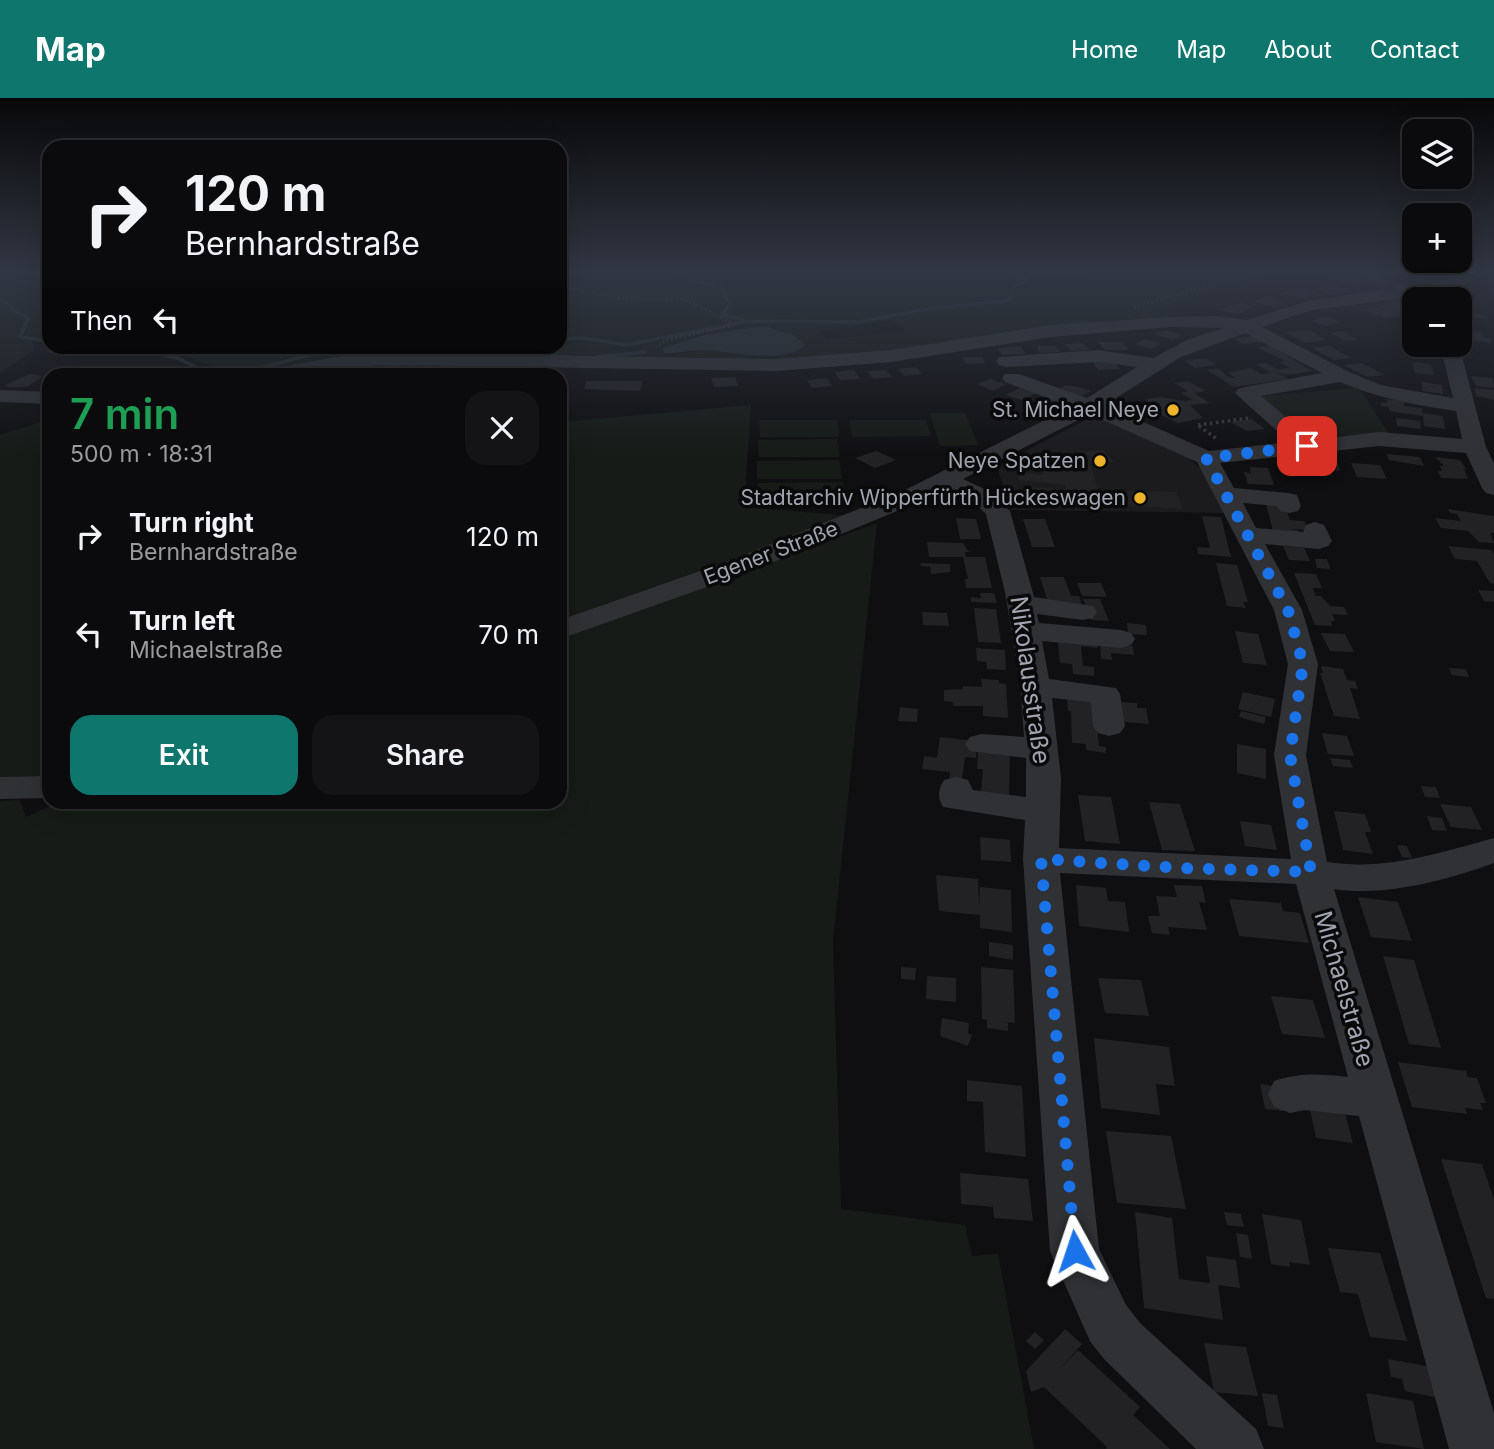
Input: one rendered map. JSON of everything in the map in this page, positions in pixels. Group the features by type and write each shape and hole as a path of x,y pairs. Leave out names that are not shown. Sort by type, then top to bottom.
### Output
{"street":[{"path":"309,368 347,361 392,359 652,368 776,365 891,356 1038,333"},
{"name":"Egener Straße","path":"567,627 833,530 946,480 1090,406 1174,352 1223,333"},
{"path":"1259,333 1342,376 1374,389 1404,397 1465,406"},
{"path":"769,372 917,360 927,355 928,350"},
{"path":"1157,364 1098,356 1009,370 1090,406 1202,442 1307,446 1378,439 1415,440 1483,453"},
{"path":"1453,357 1465,406 1494,488"},
{"path":"652,368 698,379 712,375 743,373"},
{"path":"1307,446 1245,393 1342,376"},
{"path":"0,396 42,398"},
{"name":"Michaelstraße","path":"1202,442 1288,610 1303,664 1290,755 1311,872 1477,1449"},
{"name":"Nikolausstraße","path":"946,480 982,497 998,511 1036,687 1032,756 1042,811 1041,859 1075,1251 1108,1323 1122,1340 1237,1449"},
{"path":"1228,495 1288,500 1289,506"},
{"path":"1252,539 1317,547 1318,542"},
{"path":"1023,617 1083,612"},
{"path":"1023,617 1121,639"},
{"path":"1036,687 1105,694 1109,726"},
{"path":"981,744 1032,756"},
{"path":"0,788 42,787"},
{"path":"956,788 955,799 1042,811"},
{"path":"1041,859 1180,868 1311,872 1347,878 1402,874 1452,864 1494,850"},
{"path":"1290,1094 1306,1091 1376,1099"}],"path":[{"path":"652,368 655,347 667,340 694,333"},
{"path":"1202,442 1238,419"}],"shaded area":[{"path":"0,333 42,333 42,337 33,337 34,350 0,373"},
{"path":"567,333 715,333 662,348 664,353 677,354 701,350 789,354 780,333 819,333 827,339 886,333 1069,333 776,365 347,362 350,368 216,368 181,354 567,354"},
{"path":"791,333 805,345 784,355 771,356 702,350 664,353 662,348 708,334"},
{"path":"1359,388 1390,435 1310,438 1255,396"},
{"path":"751,405 744,507 853,516 567,618 567,421"},
{"path":"930,413 965,413 978,445 940,446"},
{"name":"Neye Spatzen","path":"1097,414 1186,455 1209,476 1228,513 1010,510 997,466"},
{"path":"759,420 837,420 839,437 760,437"},
{"path":"849,420 926,420 931,436 852,437"},
{"path":"42,421 42,777 0,778 0,435"},
{"path":"837,439 840,457 759,457 758,440"},
{"path":"839,460 842,479 757,479 757,461"},
{"path":"843,482 847,502 758,502 757,483"},
{"path":"877,523 833,941 841,1209 965,1225 972,1256 998,1254 1034,1449 0,1449 0,801 20,800 26,817 44,809 567,809 567,636 704,587 734,580 766,564"}],"building":[{"path":"1176,333 1182,335 1172,340 1155,334"},
{"path":"1287,333 1314,333 1326,340 1305,343"},
{"path":"1331,333 1347,333 1357,340 1344,341"},
{"path":"1472,333 1481,333 1483,338 1490,338 1492,343 1472,341"},
{"path":"1252,336 1262,342 1243,344 1234,339"},
{"path":"1145,339 1161,344 1151,349 1135,344"},
{"path":"1098,342 1122,342 1129,350 1105,350"},
{"path":"1083,343 1090,350 1071,351 1065,344"},
{"path":"1021,346 1026,354 1002,355 998,348"},
{"path":"1036,346 1055,346 1060,352 1040,353"},
{"path":"1270,346 1313,371 1287,375 1276,372 1289,379 1234,387 1207,370 1217,368 1230,378 1236,378 1228,373 1251,368 1261,374 1270,373 1256,364 1266,363 1277,369 1290,368 1280,362 1285,361 1257,347"},
{"path":"1330,346 1351,358 1334,360 1312,348"},
{"path":"962,357 982,357 986,363 966,364"},
{"path":"1207,359 1217,365 1195,368 1184,361"},
{"path":"1113,361 1120,369 1098,370 1092,362"},
{"path":"1412,362 1431,364 1434,375 1414,373"},
{"path":"1361,363 1384,375 1367,377 1344,365"},
{"path":"417,364 416,368 371,368"},
{"path":"431,366 462,366 461,368 430,368"},
{"path":"916,367 922,374 904,376 898,369"},
{"path":"854,370 860,379 840,380 835,372"},
{"path":"886,370 892,377 873,379 867,371"},
{"path":"30,374 42,376 27,387 7,387 7,384"},
{"path":"1471,376 1493,378 1494,388 1476,386"},
{"path":"735,377 738,386 714,387 711,378"},
{"path":"827,378 832,386 812,388 807,380"},
{"path":"990,379 1006,384 993,391 977,384"},
{"path":"586,381 642,381 640,391 584,389"},
{"name":"St. Michael Neye","path":"1188,381 1205,391 1194,393 1210,403 1190,405 1203,418 1178,423 1141,405 1148,399 1160,397 1193,400 1181,393 1188,391 1174,383"},
{"path":"1422,382 1442,385 1443,394 1422,391"},
{"path":"1066,385 1091,391 1081,396 1059,389"},
{"path":"1020,388 1037,393 1022,400 1005,395"},
{"path":"1474,388 1494,390 1494,400 1477,396"},
{"path":"1047,397 1064,403 1054,408 1036,402"},
{"path":"1387,399 1404,401 1404,406 1422,408 1422,413 1443,416 1445,429 1424,426 1423,416 1389,411 1389,407 1381,406 1381,402 1387,403"},
{"path":"1396,418 1420,421 1421,429 1397,426"},
{"path":"1251,419 1265,429 1247,431 1230,422"},
{"path":"1103,450 1114,462 1090,464 1098,490 1176,492 1183,509 1031,500 1028,487 1066,489 1065,485 1018,480 1019,472 1043,475 1039,459 1064,460 1072,465 1062,453"},
{"path":"876,451 896,460 875,468 855,458"},
{"path":"1307,452 1335,454 1340,471 1330,470 1333,476 1321,475 1315,460 1311,460"},
{"path":"1387,454 1420,457 1424,466 1389,460"},
{"path":"1435,457 1460,460 1467,470 1464,469 1468,479 1441,478 1438,471 1442,471 1440,466 1444,466"},
{"path":"1351,463 1380,465 1387,479 1357,477"},
{"path":"1250,467 1268,468 1274,485 1248,484 1244,472 1251,473"},
{"path":"1265,500 1285,507 1290,520 1304,521 1308,530 1292,529 1299,531 1302,538 1273,531"},
{"path":"1448,509 1494,516 1494,533 1490,533 1494,543 1479,542 1468,531 1441,528 1435,518 1461,521 1457,514 1450,513"},
{"path":"1202,516 1221,517 1231,557 1198,554 1197,547 1210,548"},
{"path":"956,518 976,519 981,539 960,539"},
{"path":"1023,519 1045,519 1055,547 1032,547"},
{"path":"927,542 963,543 969,552 965,552 966,557 985,557 992,588 966,588 965,579 968,579 963,557 929,557"},
{"path":"1283,546 1304,548 1310,561 1289,560"},
{"path":"1448,546 1491,550 1494,554 1494,584 1490,583 1477,561 1455,559"},
{"path":"1315,559 1327,559 1330,569 1317,568"},
{"path":"920,563 950,564 950,572 931,574 930,567 921,566"},
{"path":"1216,563 1237,565 1248,602 1243,602 1246,608 1227,606"},
{"path":"1294,573 1316,574 1322,588 1313,588 1316,596 1321,596 1330,606 1344,607 1348,615 1332,614 1335,621 1331,621 1332,626 1315,625"},
{"path":"1040,577 1064,577 1071,596 1079,596 1082,606 1049,605"},
{"path":"1077,583 1101,583 1107,597 1082,596"},
{"path":"1478,590 1494,591 1494,602 1484,601"},
{"path":"980,593 994,593 997,603 971,602 971,597 981,598"},
{"path":"1083,599 1100,599 1109,621 1091,620"},
{"path":"974,608 996,609 1001,643 978,642"},
{"path":"922,612 947,613 949,626 923,625"},
{"path":"1127,623 1146,625 1147,635 1128,634"},
{"path":"1235,631 1258,634 1267,665 1243,663"},
{"path":"1321,633 1345,634 1354,652 1330,651"},
{"path":"1057,635 1097,640 1098,648 1081,646 1083,666 1094,667 1094,676 1073,674 1072,664 1060,663"},
{"path":"1100,644 1133,646 1134,655 1111,653 1112,660 1101,659"},
{"path":"976,648 1005,650 1006,670 987,669 986,662 977,661"},
{"path":"1321,666 1343,669 1347,680 1355,681 1358,689 1350,688 1360,719 1334,716 1320,673 1323,673"},
{"path":"1449,668 1466,669 1469,677 1452,675"},
{"path":"981,679 999,680 999,683 1006,684 1008,718 983,716 983,706 953,706 953,702 944,701 944,690 963,689 963,686 982,687"},
{"path":"1243,692 1275,699 1271,717 1238,709"},
{"path":"1067,696 1094,698 1099,746 1106,747 1106,753 1086,750 1086,744 1072,743 1071,711 1068,711"},
{"path":"1121,702 1137,703 1137,708 1146,708 1149,724 1124,722"},
{"path":"900,707 918,709 917,722 898,721"},
{"path":"1241,711 1266,717 1264,724 1239,717"},
{"path":"1322,733 1347,736 1354,756 1328,754"},
{"path":"940,737 977,741 976,758 965,757 961,786 949,784 950,772 922,769 924,756 937,758"},
{"path":"1237,744 1266,749 1266,779 1237,773"},
{"path":"978,749 1010,752 1009,797 981,794 983,769 977,769"},
{"path":"1330,758 1350,760 1353,768 1333,766"},
{"path":"1421,786 1436,787 1440,798 1425,797"},
{"path":"1078,795 1111,797 1120,844 1085,841"},
{"path":"1149,802 1180,804 1195,851 1162,850"},
{"path":"1440,804 1471,807 1482,830 1451,827"},
{"path":"1334,811 1365,814 1371,832 1365,832 1373,854 1343,850"},
{"path":"1427,816 1442,818 1447,831 1432,830"},
{"path":"1240,821 1271,825 1277,850 1245,846"},
{"path":"980,837 1010,840 1011,862 981,860"},
{"path":"1397,845 1407,846 1412,858 1402,857"},
{"path":"936,875 978,879 979,906 980,887 1011,890 1012,932 980,928 980,915 939,911"},
{"path":"1076,885 1106,888 1108,901 1125,902 1129,932 1079,926"},
{"path":"1174,885 1202,886 1206,903 1199,902 1207,930 1168,927 1170,935 1152,933 1148,916 1160,916 1156,896 1177,897"},
{"path":"1358,897 1398,902 1412,941 1371,937"},
{"path":"1229,899 1281,903 1283,911 1300,913 1309,943 1239,936"},
{"path":"989,942 1013,945 1013,960 989,956"},
{"path":"1383,956 1414,960 1441,1048 1409,1044"},
{"path":"901,967 916,968 915,980 901,979"},
{"path":"981,967 1013,970 1015,1023 1001,1022 1008,1023 1008,1031 987,1028 987,1020 982,1019"},
{"path":"927,976 956,978 956,1002 926,999"},
{"path":"1098,978 1141,980 1149,1016 1105,1013"},
{"path":"1271,996 1313,1000 1325,1038 1282,1034"},
{"path":"942,1018 969,1023 968,1033 972,1035 968,1046 940,1036"},
{"path":"1094,1038 1169,1047 1175,1086 1156,1084 1160,1115 1101,1108"},
{"path":"1398,1062 1466,1071 1468,1077 1477,1078 1486,1103 1480,1103 1483,1110 1465,1108 1467,1114 1412,1107"},
{"path":"967,1080 1022,1086 1026,1157 985,1152 983,1102 967,1101"},
{"path":"1260,1084 1286,1088 1281,1100 1283,1111 1265,1109"},
{"path":"1309,1105 1344,1110 1353,1143 1316,1138"},
{"path":"1106,1131 1171,1136 1186,1209 1117,1203"},
{"path":"1441,1159 1482,1164 1494,1199 1494,1299 1486,1298"},
{"path":"960,1173 1028,1179 1033,1221 994,1218 993,1207 961,1204"},
{"path":"1135,1212 1172,1218 1179,1279 1210,1283 1206,1256 1236,1260 1240,1288 1218,1285 1223,1320 1144,1308"},
{"path":"1224,1212 1241,1214 1244,1227 1227,1225"},
{"path":"1262,1214 1301,1220 1310,1265 1289,1262 1290,1267 1271,1264"},
{"path":"1236,1233 1248,1235 1252,1259 1240,1257"},
{"path":"1328,1248 1380,1253 1407,1341 1370,1337 1358,1294 1340,1292"},
{"path":"1065,1329 1082,1344 1058,1371 1078,1350 1140,1407 1133,1415 1170,1449 1106,1449 1107,1447 1044,1387 1031,1392 1026,1371"},
{"path":"1035,1332 1044,1340 1035,1349 1026,1341"},
{"path":"1204,1343 1246,1347 1258,1396 1214,1392"},
{"path":"1388,1359 1432,1367 1439,1398 1405,1391 1402,1379 1391,1377"},
{"path":"1262,1393 1277,1395 1284,1428 1268,1426"},
{"path":"1366,1393 1413,1401 1424,1449 1376,1442"}],"waterway":[{"path":"22,333 20,337 42,340"},
{"path":"567,339 584,338 626,345 687,333"},
{"path":"597,357 645,352"},
{"path":"160,354 177,358 198,368"},
{"path":"260,368 313,354"},
{"path":"544,354 568,357"}],"place":[{"name":"St. Michael Neye","path":"1173,410"},
{"name":"Neye Spatzen","path":"1100,461"},
{"name":"Stadtarchiv Wipperfürth Hückeswagen","path":"1140,498"}],"route":[{"path":"1075,1251 1041,859 1180,868 1311,872 1290,755 1303,664 1288,610 1206,458 1307,446"}]}
